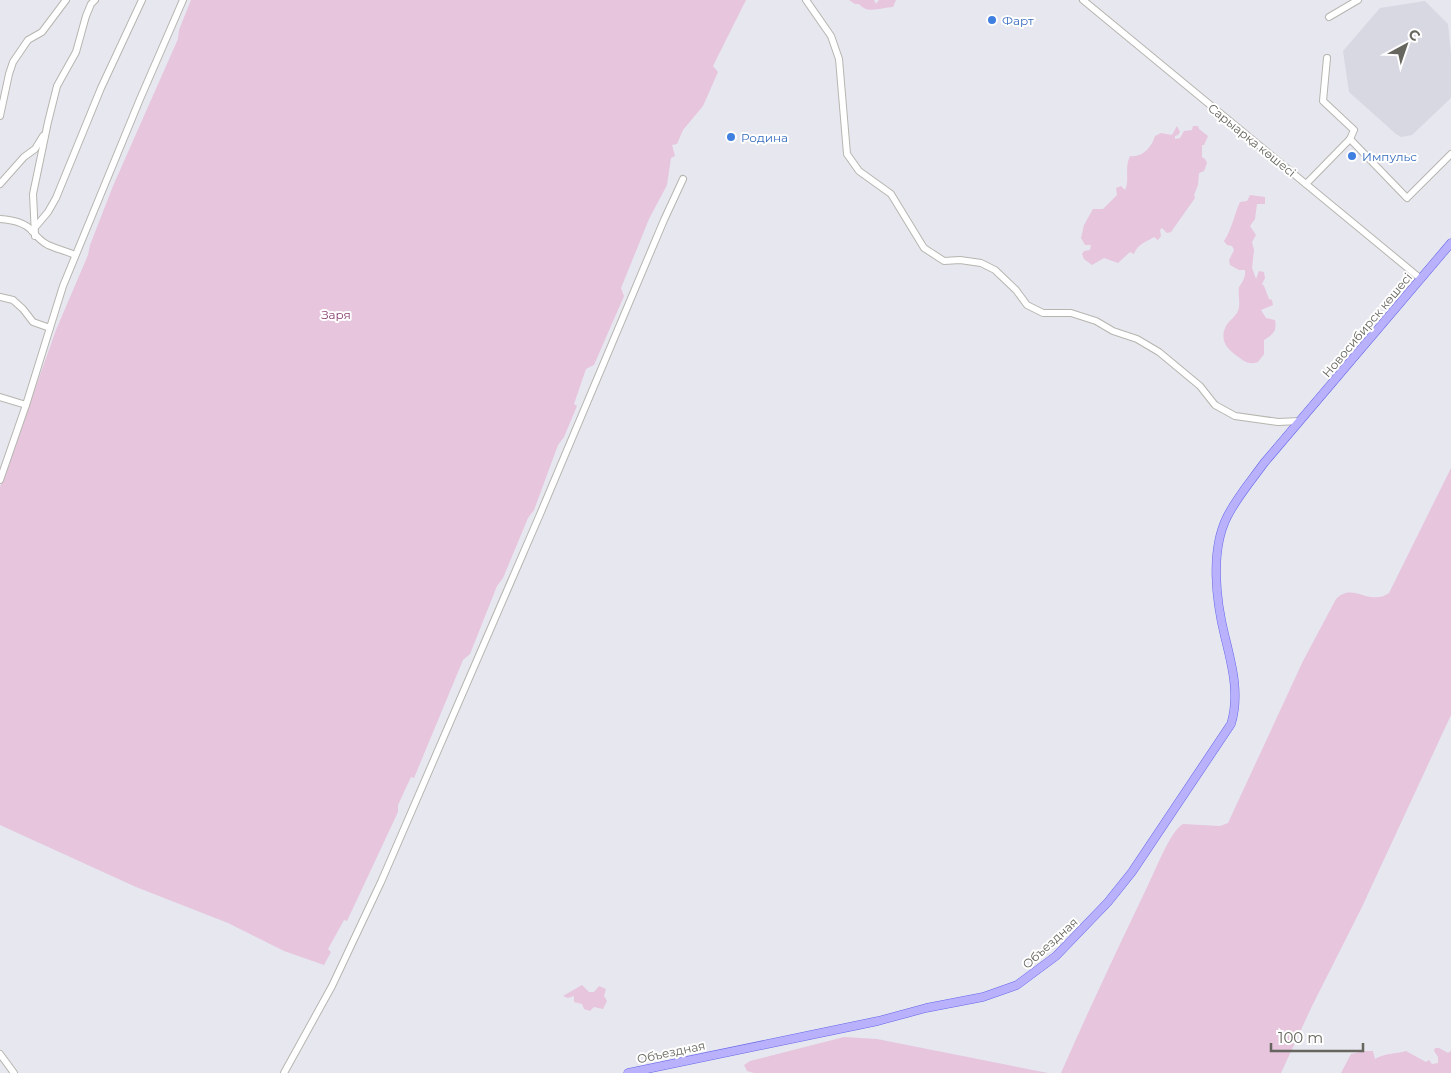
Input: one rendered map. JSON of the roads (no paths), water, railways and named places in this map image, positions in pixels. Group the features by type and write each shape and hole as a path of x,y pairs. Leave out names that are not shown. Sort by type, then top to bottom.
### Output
{"main road":[{"name":"Новосибирск көшесі","path":"1217,562 1222,530 1226,518 1241,493 1451,243"},
{"name":"Объездная","path":"628,1073 854,1027 926,1008 983,997 1017,985 1056,956 1108,902 1132,872 1231,724 1235,699 1234,685 1232,665 1220,613 1216,575 1217,562"}],"street":[{"path":"0,115 13,62 28,40 42,32 66,0"},
{"path":"34,231 33,194 57,86 76,52 86,16 91,4 95,0"},
{"path":"34,231 56,198 101,88 142,0"},
{"path":"0,480 26,405 63,286 183,0"},
{"path":"806,0 831,36 839,59 847,154 860,171 872,182 891,194 924,248 944,261 960,260 981,263 995,270 1016,290 1027,305 1043,313 1071,313 1096,321 1137,339 1159,352 1200,386 1215,404 1235,416 1278,422 1300,421"},
{"name":"Сарыарқа көшесі","path":"1084,0 1420,279"},
{"path":"1329,17 1358,0"},
{"path":"1306,184 1350,139 1354,130 1323,101 1327,58"},
{"path":"0,184 24,157 34,149 46,131"},
{"path":"1350,139 1407,198 1451,154"},
{"path":"284,1073 332,986 381,882 683,179"},
{"path":"0,219 13,220 34,231 50,246 75,255"},
{"path":"0,297 13,300 33,322 50,328"},
{"path":"0,397 26,405"},
{"path":"0,1054 14,1073"}],"place":[{"name":"Фарт","path":"992,20"},
{"name":"Родина","path":"731,137"},
{"name":"Импульс","path":"1352,156"}],"park label":[{"name":"Заря","path":"336,314"}]}
